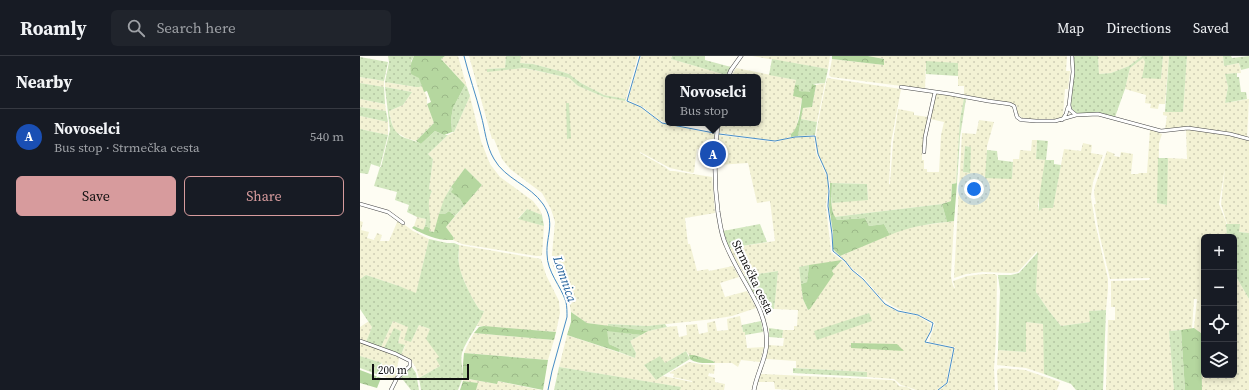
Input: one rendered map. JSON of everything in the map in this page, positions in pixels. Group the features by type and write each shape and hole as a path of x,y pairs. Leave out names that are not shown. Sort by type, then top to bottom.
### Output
{"street":[{"path":"729,74 741,56"},
{"path":"1062,120 1069,105 1073,72 1072,56"},
{"path":"901,87 988,102 1010,104 1014,106 1017,117 1020,120 1036,122 1062,120 1076,115 1101,115 1165,132 1188,128 1230,134 1249,139"},
{"path":"924,152 925,137 935,92"},
{"path":"1069,105 1070,110 1076,115"},
{"name":"Strmečka cesta","path":"718,126 714,159 714,177 721,231 727,248 759,308 766,332 766,349 754,390"},
{"path":"360,204 388,212 403,223"},
{"path":"360,341 396,354 410,362 410,366 397,378 391,390"}],"green space":[{"path":"388,56 414,56 411,61 420,78 422,86 416,87 385,82 389,62"},
{"path":"414,56 445,56 441,59 465,85 453,108 451,119 452,132 444,135 435,131 421,144 416,141 434,123 427,104 431,102 427,91 424,92 419,78 411,74 411,65"},
{"path":"445,56 458,56 467,87 441,59"},
{"path":"469,56 506,56 505,68 487,69 487,71 524,68 569,78 578,86 604,97 623,100 640,107 661,123 665,124 665,126 675,126 714,134 712,151 697,149 693,173 670,168 640,153 670,171 712,177 715,213 685,218 688,244 690,244 697,271 708,269 709,271 733,266 739,277 720,283 725,297 747,291 756,308 732,316 714,319 648,326 609,324 608,326 587,323 571,312 568,294 555,271 552,262 555,222 551,209 542,193 510,169 502,159 494,139 492,139"},
{"path":"506,56 521,56 520,63 533,64 569,74 581,83 604,95 626,99 625,101 604,97 578,86 569,78 524,68 487,72 487,69 505,68"},
{"path":"521,56 638,56 626,99 604,95 581,83 569,74 533,64 519,63"},
{"path":"641,56 672,56 671,59 723,74 665,74 665,122 659,120 643,107 628,100"},
{"path":"672,56 705,56 705,60 731,67 727,74 723,74 671,59"},
{"path":"752,56 830,56 828,69"},
{"path":"832,56 868,56 884,59 884,65 832,59"},
{"path":"868,56 1067,56 1066,71 1070,71 1068,89 1065,89 1063,115 1062,118 1054,120 1022,118 1017,114 1017,106 1011,103 964,96 964,86 958,86 958,63 926,62 925,89 831,77 829,75 832,59 884,65 884,59"},
{"path":"1073,56 1098,56 1099,74 1111,73 1129,66 1142,56 1163,56 1161,79 1142,78 1145,62 1143,58 1130,68 1125,89 1115,117 1101,113 1077,114 1072,109 1071,104 1074,72"},
{"path":"1098,56 1142,56 1129,66 1111,73 1099,74"},
{"path":"1163,56 1169,56 1165,104 1159,104 1158,109 1150,108 1151,104 1145,103 1146,95 1125,89 1130,68 1143,57 1145,62 1161,79"},
{"path":"1169,56 1187,56 1183,112 1165,112"},
{"path":"1187,56 1223,56 1224,66 1239,63 1241,73 1225,74 1228,87 1225,103 1249,99 1247,137 1188,128 1165,129 1167,116 1163,115 1163,112 1183,111"},
{"path":"1223,56 1231,56 1232,58 1249,56 1249,68 1241,70 1239,63 1224,66"},
{"path":"360,57 388,62 384,81 360,77"},
{"path":"772,59 828,69 825,83 812,84 811,93 799,91 799,85 795,85 796,80 769,75"},
{"path":"926,61 958,63 958,76 926,74"},
{"path":"736,68 796,80 802,98 797,125 794,132 791,134 791,137 776,141 719,133 720,126 761,126 761,74 733,74"},
{"path":"1237,73 1241,92 1246,92 1247,99 1225,103 1228,87 1225,74"},
{"path":"360,77 384,81 384,87 360,83"},
{"path":"827,78 901,89 891,143 889,184 898,109 914,112 914,115 928,117 922,160 924,160 924,169 927,169 927,172 939,172 941,135 944,122 930,119 936,93 964,98 960,119 956,183 952,184 951,201 942,204 834,217 832,203 868,199 867,184 830,183 818,154 816,136"},
{"path":"385,82 416,87 422,86 427,97 427,104 434,123 416,141 406,138 396,132 393,128 389,111 403,105 412,92 385,87"},
{"path":"360,83 384,87 385,104 360,99"},
{"path":"825,83 817,122 801,119 803,108 812,107 816,85"},
{"path":"812,84 816,85 812,107 803,108 798,136 791,137 791,134 798,123 802,98 793,96 795,85 799,85 799,91 810,92"},
{"path":"465,85 470,96 454,132 452,132 451,119 453,108"},
{"path":"385,87 412,92 403,105 389,111 395,130 401,136 421,144 435,131 448,135 428,154 433,159 429,189 432,191 429,201 430,228 425,226 426,219 417,217 407,212 409,205 395,200 397,192 374,186 390,130"},
{"path":"470,96 481,141 490,164 500,177 533,201 540,210 542,215 527,209 518,218 544,226 541,256 462,244 453,240 454,238 446,227 482,185 465,168 449,190 434,232 429,231 430,224 428,200 432,191 429,189 433,159 428,154 448,135 454,132"},
{"path":"964,98 966,99 960,137 956,183 960,119"},
{"path":"360,99 385,104 386,111 360,107"},
{"path":"566,103 569,103 571,138 567,139"},
{"path":"360,107 386,111 388,122 360,116"},
{"path":"360,116 388,122 388,135 360,129"},
{"path":"801,119 817,122 815,135 798,136"},
{"path":"979,120 994,122 987,146 986,178 1012,178 1013,159 1019,159 1020,150 1031,151 1032,140 1037,140 1036,159 1046,160 1038,205 1039,210 1053,207 1064,149 1081,151 1083,143 1092,145 1091,153 1103,155 1093,182 1091,197 1095,223 1108,279 1108,289 1106,310 1090,311 1090,322 1061,326 1049,311 1036,292 1037,251 1018,272 983,272 966,274 954,278 962,133 976,134","holes":["965,146 971,147 969,173 963,172"]},
{"path":"360,129 388,135 380,167 371,164 368,174 360,173"},
{"path":"1150,129 1162,134 1159,143 1158,203 1166,205 1168,158 1187,159 1186,129 1230,135 1249,140 1249,233 1239,232 1239,224 1227,224 1221,204 1225,168 1219,204 1226,222 1227,234 1201,234 1201,333 1194,328 1197,299 1194,299 1192,329 1169,331 1174,390 1106,390 1108,320 1115,320 1115,307 1111,307 1111,281 1149,280 1150,278 1110,279 1094,204 1096,204 1094,193 1095,186 1107,151 1115,154 1114,156 1120,157 1121,152 1133,154 1131,174 1147,173"},
{"path":"719,135 775,142 796,137 814,137 816,153 828,182 826,206 831,252 863,280 884,304 898,312 918,316 931,324 925,343 953,348 946,383 937,390 916,390 901,385 894,379 867,377 867,372 796,368 796,361 766,359 768,345 783,346 783,330 794,330 794,326 797,326 798,310 774,309 778,271 745,276 729,248 775,241 770,201 757,203 748,163 717,165","holes":["841,261 832,271 833,274 808,310 803,299 799,267","869,313 831,335 815,331 818,331"]},
{"path":"1037,140 1048,141 1046,160 1054,160 1054,164 1061,165 1053,208 1043,208 1039,211 1039,198 1045,160 1036,159"},
{"path":"965,146 971,147 970,173 963,172"},
{"path":"987,150 997,151 998,160 1013,162 1012,179 985,178"},
{"path":"1158,158 1168,158 1167,205 1157,203"},
{"path":"465,168 482,185 464,206 460,199 451,192 453,189 451,187"},
{"path":"830,183 832,183 832,207 834,216 837,220 865,218 869,226 884,224 890,235 840,256 833,249 833,233 829,206"},
{"path":"832,183 867,184 868,200 832,203"},
{"path":"957,183 954,221 947,222 942,204 951,201 952,184"},
{"path":"451,187 453,189 452,192 460,199 464,206 455,216 449,211 445,214 439,214 444,199"},
{"path":"942,204 947,222 918,226 890,235 884,224 869,226 865,218 837,220 834,217"},
{"path":"527,209 542,215 544,226 518,219"},
{"path":"449,211 455,216 446,227 454,238 453,240 442,240 412,228 414,226 423,230 425,226 430,228 429,231 434,232 439,214 445,214"},
{"path":"417,217 426,219 423,230 414,226"},
{"path":"398,220 413,231 429,239 416,294 399,286 366,275 360,279 360,221 363,222 361,230 369,232 367,238 374,240 377,233 382,235 380,241 389,241"},
{"path":"954,221 951,276 954,288 953,281 967,276 995,274 997,276 994,368 995,390 939,390 948,383 955,347 929,342 935,323 920,315 901,310 891,305 884,299 883,300 864,278 840,256 900,230"},
{"path":"760,224 767,242 729,248 723,231"},
{"path":"1226,224 1240,224 1239,232 1249,233 1249,299 1237,278 1237,234 1227,234"},
{"path":"429,239 459,245 459,262 462,275 477,306 480,310 484,311 462,353 461,359 463,375 458,390 421,390 419,378 440,366 436,359 439,357 426,339 430,329 419,325 411,342 404,340 408,327 393,321 381,347 366,342 372,327 360,309 360,279 366,275 416,293"},
{"path":"459,245 541,259 546,275 559,301 560,313 556,332 477,326 484,311 480,310 477,306 469,292 459,268"},
{"path":"1038,252 1036,292 1061,326 1090,322 1089,311 1106,310 1103,390 1076,390 1071,384 1044,374 1043,324 1026,322 1026,352 998,350 1000,291 998,275 1011,275 1019,273"},
{"path":"842,260 832,271 834,274 808,310 803,299 801,284 807,282 809,265"},
{"path":"809,265 807,282 801,284 799,267"},
{"path":"778,271 774,309 762,309 745,276"},
{"path":"1237,278 1249,299 1249,390 1202,390 1202,378 1237,378"},
{"path":"571,312 587,323 648,331 641,335 607,331 609,344 620,349 619,352 567,335 571,322"},
{"path":"869,313 872,321 817,340 814,331"},
{"path":"740,316 743,332 745,332 747,348 764,347 760,362 741,360 738,367 732,363 715,363 694,355 689,355 686,351 665,363 644,365 656,380 663,376 692,382 673,377 674,374 669,373 689,362 715,365 714,374 709,373 708,376 715,378 715,382 725,384 724,390 680,390 680,387 559,367 567,335 635,358 636,353 630,341 648,331 677,326 679,337 687,335 686,325 697,324 699,334 708,332 707,323 715,321 717,331 728,330 727,319"},
{"path":"369,321 372,327 366,342 360,339 360,327"},
{"path":"393,321 409,327 411,342 419,325 430,329 439,357 440,366 419,378 413,363 401,355 405,346 398,343 401,331 394,329 384,348 381,347"},
{"path":"761,321 763,332 745,335 742,325"},
{"path":"1026,322 1044,324 1044,374 1026,368 997,365 998,350 1026,352"},
{"path":"608,324 648,326 665,324 667,327 648,331 608,326"},
{"path":"484,326 556,332 554,340 474,333 479,327"},
{"path":"394,328 401,331 398,343 405,345 401,355 384,348"},
{"path":"769,328 783,330 782,338 769,337"},
{"path":"1194,328 1201,333 1202,390 1185,390 1181,330"},
{"path":"606,330 641,335 630,341 636,353 635,358 619,352 620,349 609,344"},
{"path":"1181,330 1185,390 1174,390 1169,331"},
{"path":"474,333 554,340 548,360 464,353"},
{"path":"360,342 397,355 399,359 397,367 403,370 396,378 392,379 379,375 382,363 360,356"},
{"path":"851,343 897,344 904,351 851,348"},
{"path":"686,351 690,359 656,380 644,365 660,356 665,363"},
{"path":"464,353 548,360 543,390 498,381 497,384 463,378"},
{"path":"689,355 694,355 715,363 696,362 690,359"},
{"path":"360,356 382,363 379,375 360,368"},
{"path":"411,366 416,373 419,390 411,390 400,376"},
{"path":"559,367 681,387 680,390 554,390"},
{"path":"793,368 867,372 867,377 793,373"},
{"path":"998,369 1025,370 1060,382 1057,390 998,390 997,371"},
{"path":"360,370 381,378 377,388 360,383"},
{"path":"761,374 891,380 895,381 899,386 907,387 913,390 775,389 774,382 758,382"},
{"path":"463,378 497,384 497,381 540,390 476,390 477,383 463,381"},
{"path":"463,381 478,383 476,390 460,390"}],"waterway":[{"name":"Lomnica","path":"464,56 491,154 504,172 538,197 549,217 550,229 547,247 549,267 566,302 567,317 548,390"},
{"path":"640,56 627,101 641,107 662,123 665,124"},
{"path":"678,126 714,133"},
{"path":"719,134 775,141 795,137 815,136 818,154 827,174 829,191 828,206 833,251 863,279 885,304 898,311 918,315 933,323 931,331 925,342 954,348 947,383 938,390"}],"place":[{"name":"Novoselci","path":"713,154"}]}
